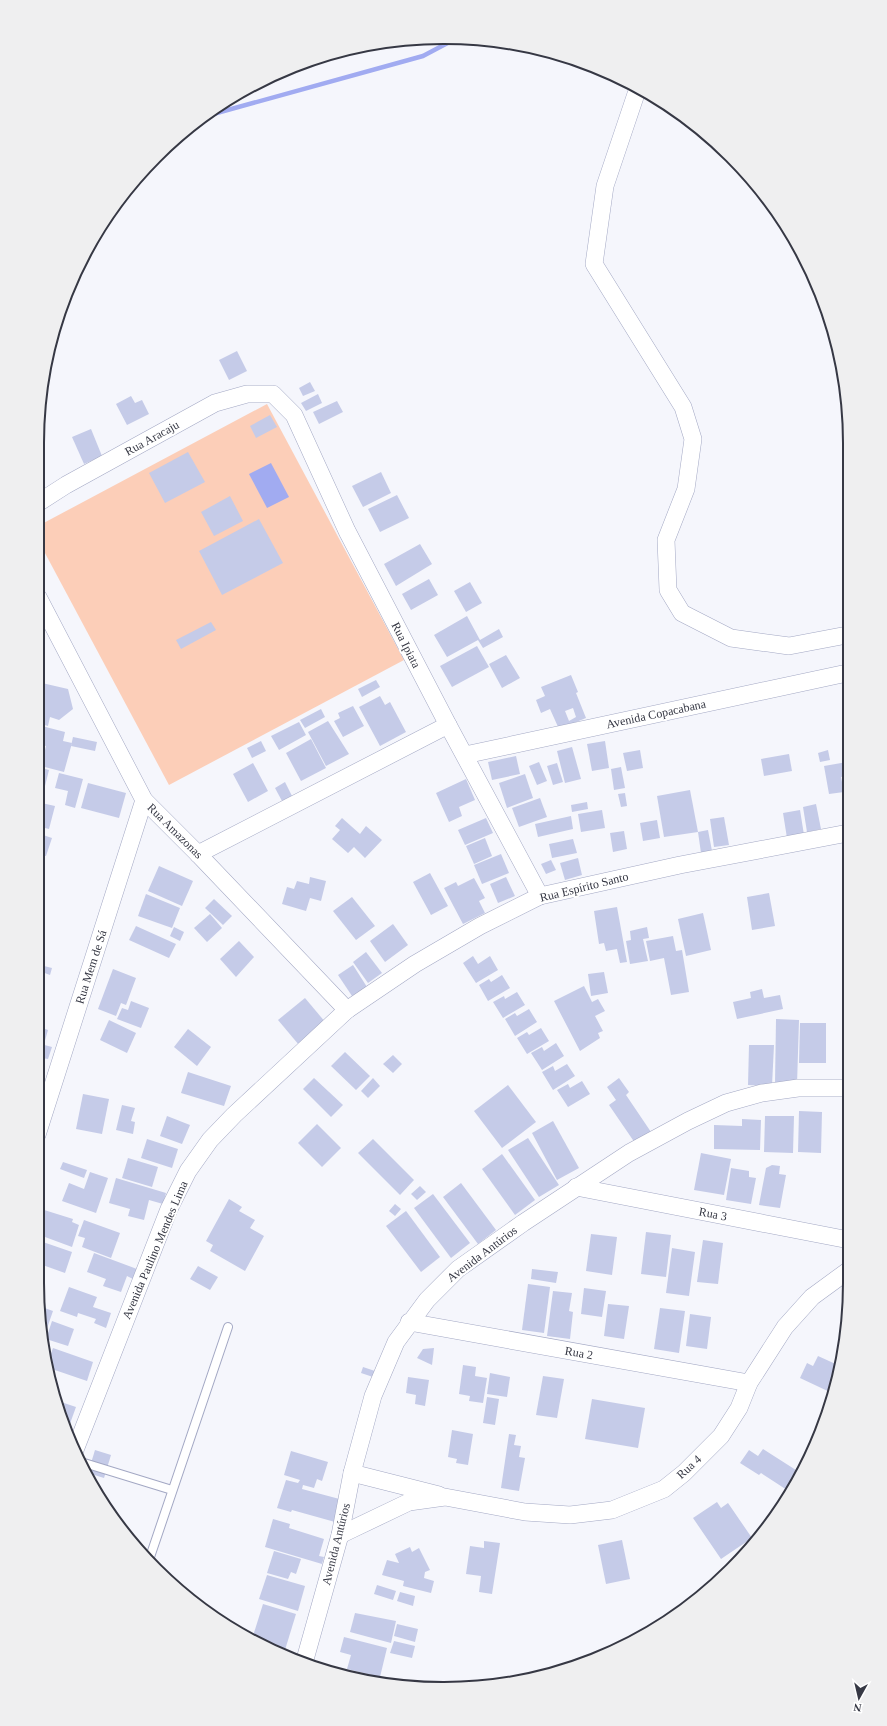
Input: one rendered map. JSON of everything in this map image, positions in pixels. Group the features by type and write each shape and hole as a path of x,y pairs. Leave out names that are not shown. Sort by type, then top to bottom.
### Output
{"street":[{"path":"636,94 605,186 594,264 683,407 693,439 686,489 666,540 668,590 682,613 731,638 789,646 843,635"},
{"name":"Rua Aracaju","path":"44,499 66,485 215,403 247,394 273,394"},
{"name":"Rua Ipiata","path":"273,394 294,415 347,531 448,725 540,896"},
{"name":"Rua Amazonas","path":"44,608 144,800 198,854 347,1010"},
{"name":"Avenida Copacabana","path":"465,755 843,674"},
{"path":"198,854 448,725"},
{"name":"Rua Mem de Sá","path":"44,1113 144,800"},
{"name":"Rua Espírito Santo","path":"347,1010 415,964 480,926 540,896 680,865 843,834"},
{"name":"Avenida Paulino Mendes Lima","path":"78,1443 169,1208 188,1171 210,1140 234,1115 347,1010"},
{"name":"Avenida Antúrios","path":"306,1657 340,1535 352,1473 373,1396 396,1342 409,1322 427,1300 458,1269 576,1187 629,1154 688,1121 726,1103 762,1093 798,1088 843,1088"},
{"name":"Rua 3","path":"576,1187 843,1239"},
{"name":"Rua 4","path":"352,1473 445,1497 525,1512 570,1515 612,1510 638,1500 664,1489 684,1473 721,1436 739,1408 749,1383 785,1327 812,1297 843,1274"},
{"name":"Rua 2","path":"409,1322 749,1383"},
{"name":"Rua 4","path":"340,1535 409,1502 445,1497"}],"lane":[{"path":"151,1554 228,1327"},
{"path":"88,1464 172,1490"}],"shaded area":[{"path":"267,404 404,660 169,785 44,551 44,523"}],"water":[{"path":"271,463 289,497 267,508 249,474"}],"building":[{"path":"237,351 247,371 229,380 219,360"},
{"path":"310,382 315,391 303,396 299,388"},
{"path":"318,394 322,403 306,411 301,403"},
{"path":"131,396 135,403 142,400 149,414 127,425 116,404"},
{"path":"337,401 343,412 319,424 313,412"},
{"path":"270,415 277,427 256,438 250,426"},
{"path":"91,429 102,456 84,464 72,437"},
{"path":"188,452 205,482 165,503 149,473"},
{"path":"381,472 391,493 363,507 352,486"},
{"path":"397,495 409,518 380,532 368,509"},
{"path":"230,496 243,521 214,536 201,512"},
{"path":"259,519 283,563 222,595 199,551"},
{"path":"420,544 432,564 396,586 384,564"},
{"path":"429,579 438,595 411,610 402,594"},
{"path":"470,582 482,603 466,612 454,591"},
{"path":"467,616 480,640 499,629 503,637 483,648 478,640 447,657 434,635"},
{"path":"211,622 216,630 181,649 176,640"},
{"path":"477,646 489,667 452,687 440,666"},
{"path":"506,655 520,678 502,688 489,664"},
{"path":"571,675 578,692 576,693 586,718 559,729 550,709 541,713 536,700 545,696 541,687","holes":["573,708 576,717 569,721 565,711"]},
{"path":"376,680 380,687 362,697 358,689"},
{"path":"44,683 68,689 73,709 59,720 50,717 48,726 44,725"},
{"path":"380,696 385,705 390,702 406,732 380,746 359,707"},
{"path":"353,706 364,726 343,737 334,721 340,718 338,713"},
{"path":"321,709 325,717 305,728 300,720"},
{"path":"328,721 349,754 326,766 308,732"},
{"path":"299,722 306,735 279,750 271,736"},
{"path":"44,727 65,732 63,741 72,743 64,772 44,767 44,754 46,746 44,746"},
{"path":"73,737 97,742 95,751 71,746"},
{"path":"311,739 326,768 301,781 286,753"},
{"path":"261,741 266,751 252,758 247,748"},
{"path":"605,741 609,768 592,771 587,744"},
{"path":"572,747 581,779 565,783 557,751"},
{"path":"640,750 643,768 627,771 623,753"},
{"path":"828,750 830,760 820,762 818,753"},
{"path":"789,754 792,771 764,776 761,759"},
{"path":"516,756 520,774 492,780 488,762"},
{"path":"539,762 547,781 537,785 529,766"},
{"path":"253,763 268,791 248,802 233,774"},
{"path":"557,763 563,782 553,785 547,766"},
{"path":"843,763 843,777 841,777 843,792 829,794 824,766"},
{"path":"621,767 625,788 614,790 611,769"},
{"path":"44,769 49,770 44,790"},
{"path":"59,773 83,779 75,808 65,805 68,791 55,788"},
{"path":"525,774 533,798 507,808 499,783"},
{"path":"466,779 475,800 459,807 462,816 449,822 436,793"},
{"path":"285,782 292,796 282,801 275,788"},
{"path":"88,783 126,793 119,818 81,808"},
{"path":"690,790 698,832 664,837 657,796"},
{"path":"625,793 627,806 621,807 618,794"},
{"path":"540,798 547,817 519,827 512,808"},
{"path":"587,802 588,809 572,812 571,805"},
{"path":"44,804 55,806 49,829 44,828"},
{"path":"816,804 821,829 807,832 803,807"},
{"path":"602,810 605,828 581,832 578,814"},
{"path":"800,810 804,835 787,838 783,813"},
{"path":"571,816 573,829 538,837 535,824"},
{"path":"724,817 729,845 714,847 710,819"},
{"path":"342,818 360,834 366,826 382,840 365,858 354,847 348,853 332,839 340,830 335,826"},
{"path":"486,818 493,833 465,845 458,830"},
{"path":"657,820 660,838 643,841 640,823"},
{"path":"708,830 712,851 701,853 698,832"},
{"path":"624,831 627,849 613,852 610,833"},
{"path":"44,835 52,838 46,856 44,856"},
{"path":"485,838 492,856 474,864 466,846"},
{"path":"573,839 577,853 552,858 549,844"},
{"path":"501,854 509,873 482,884 474,865"},
{"path":"578,858 582,875 565,880 560,863"},
{"path":"551,860 556,870 546,874 541,864"},
{"path":"159,866 193,881 182,906 148,891"},
{"path":"430,873 448,906 431,915 413,882"},
{"path":"310,877 326,881 321,901 310,898 306,911 282,904 287,887 294,889 297,881 309,884"},
{"path":"506,877 515,896 498,903 490,884"},
{"path":"474,878 485,898 479,901 485,913 463,924 444,888 456,882 458,886"},
{"path":"769,893 775,926 752,930 747,897"},
{"path":"146,894 180,908 172,928 138,916"},
{"path":"352,897 375,926 356,940 333,911"},
{"path":"214,899 232,916 223,925 205,908"},
{"path":"617,907 627,962 620,963 617,949 606,951 604,943 599,944 594,911"},
{"path":"703,913 711,950 686,956 678,919"},
{"path":"210,914 222,928 207,942 194,928"},
{"path":"393,924 408,945 385,962 370,941"},
{"path":"136,926 176,944 169,958 129,940"},
{"path":"174,927 184,932 180,941 170,936"},
{"path":"647,927 649,938 643,939 648,961 630,964 626,941 631,940 630,931"},
{"path":"673,936 676,951 682,950 689,992 671,995 664,958 650,961 646,941"},
{"path":"239,941 254,957 236,977 220,959"},
{"path":"366,952 382,973 368,983 353,962"},
{"path":"473,956 478,964 490,956 498,970 476,983 463,963"},
{"path":"353,965 367,987 352,996 338,975"},
{"path":"44,966 52,968 50,975 44,973"},
{"path":"113,969 136,978 126,1005 121,1003 116,1016 98,1009"},
{"path":"604,972 608,993 591,996 588,974"},
{"path":"502,975 510,988 488,1001 479,985 489,979 491,982"},
{"path":"584,986 592,1002 598,999 605,1011 595,1016 603,1031 598,1033 600,1038 580,1051 554,1001"},
{"path":"762,989 764,998 780,995 783,1009 737,1019 733,1002 751,998 750,992"},
{"path":"517,992 525,1005 503,1018 493,1002 504,996 505,999"},
{"path":"305,998 326,1023 299,1045 278,1020"},
{"path":"131,1001 149,1008 141,1028 117,1019 122,1008 128,1010"},
{"path":"529,1009 537,1022 515,1036 505,1019 515,1013 517,1016"},
{"path":"776,1019 799,1020 797,1084 775,1083"},
{"path":"109,1020 136,1033 127,1053 100,1040"},
{"path":"800,1023 826,1023 826,1063 799,1063"},
{"path":"541,1028 549,1041 527,1054 517,1038 527,1032 529,1035"},
{"path":"44,1029 48,1030 44,1044"},
{"path":"188,1029 211,1047 197,1066 174,1047"},
{"path":"556,1043 564,1056 542,1070 531,1053 542,1047 544,1051"},
{"path":"44,1045 52,1047 48,1059 44,1058"},
{"path":"749,1045 774,1045 772,1086 748,1085"},
{"path":"345,1052 370,1076 356,1090 331,1066"},
{"path":"393,1055 402,1064 393,1073 383,1064"},
{"path":"567,1064 575,1076 553,1090 542,1072 553,1066 555,1071"},
{"path":"188,1072 231,1086 224,1106 181,1093"},
{"path":"314,1078 343,1105 331,1117 303,1089"},
{"path":"373,1078 380,1086 368,1098 361,1091"},
{"path":"619,1078 629,1092 626,1095 651,1132 635,1143 609,1105 616,1100 607,1087"},
{"path":"582,1081 590,1094 568,1107 557,1090 568,1084 570,1088"},
{"path":"508,1085 536,1122 502,1148 474,1111"},
{"path":"83,1094 109,1099 102,1134 76,1129"},
{"path":"122,1105 135,1108 131,1121 135,1122 133,1134 116,1130"},
{"path":"799,1111 822,1112 821,1153 798,1152"},
{"path":"167,1116 190,1125 182,1144 160,1136"},
{"path":"765,1116 794,1116 793,1153 764,1152"},
{"path":"742,1119 761,1120 760,1150 714,1149 714,1125 742,1126"},
{"path":"553,1121 579,1168 557,1180 532,1133"},
{"path":"317,1124 341,1148 322,1167 298,1143"},
{"path":"528,1138 559,1185 539,1197 508,1150"},
{"path":"147,1139 178,1149 172,1168 141,1158"},
{"path":"373,1139 414,1180 400,1195 358,1153"},
{"path":"701,1153 731,1159 724,1195 694,1190"},
{"path":"502,1154 535,1200 515,1215 482,1169"},
{"path":"128,1158 158,1167 152,1187 122,1178"},
{"path":"63,1162 87,1170 84,1178 60,1169"},
{"path":"772,1165 780,1166 779,1174 786,1175 780,1208 759,1205 766,1168"},
{"path":"731,1168 749,1171 749,1177 756,1178 751,1204 726,1200"},
{"path":"90,1172 108,1178 96,1213 62,1201 69,1183 84,1189"},
{"path":"116,1178 166,1193 163,1204 149,1200 144,1220 128,1216 130,1209 109,1203"},
{"path":"461,1183 496,1230 478,1244 443,1197"},
{"path":"420,1186 426,1192 417,1200 411,1194"},
{"path":"433,1194 470,1243 451,1258 414,1208"},
{"path":"229,1199 242,1207 239,1211 255,1220 250,1228 264,1236 245,1271 210,1251 213,1245 206,1241"},
{"path":"395,1204 401,1209 395,1216 389,1211"},
{"path":"44,1210 73,1219 72,1222 79,1225 72,1247 45,1237 44,1239"},
{"path":"406,1211 440,1257 421,1272 386,1226"},
{"path":"84,1220 120,1233 111,1258 82,1247 85,1238 78,1236"},
{"path":"646,1232 671,1235 666,1277 641,1274"},
{"path":"591,1234 617,1237 612,1275 586,1271"},
{"path":"703,1240 723,1243 718,1284 697,1282"},
{"path":"44,1242 72,1252 65,1273 44,1266"},
{"path":"672,1248 695,1252 689,1296 666,1293"},
{"path":"94,1253 137,1269 133,1279 127,1276 121,1292 103,1286 106,1279 87,1272"},
{"path":"198,1266 218,1277 210,1290 190,1279"},
{"path":"532,1269 558,1272 556,1283 531,1279"},
{"path":"528,1284 550,1287 544,1333 522,1330"},
{"path":"69,1287 97,1297 93,1307 111,1313 106,1328 94,1323 96,1319 78,1313 77,1317 60,1311"},
{"path":"584,1288 606,1291 602,1317 581,1314"},
{"path":"553,1291 572,1293 569,1311 573,1312 570,1339 547,1336"},
{"path":"608,1304 629,1306 624,1339 604,1336"},
{"path":"45,1308 53,1311 47,1329"},
{"path":"660,1308 685,1311 679,1353 654,1349"},
{"path":"690,1314 711,1317 707,1349 686,1346"},
{"path":"52,1321 74,1329 68,1346 48,1340 47,1336"},
{"path":"53,1348 93,1362 87,1381 54,1370 51,1354"},
{"path":"434,1348 432,1365 417,1358 423,1349"},
{"path":"818,1356 834,1363 828,1391 800,1378 807,1363 813,1366"},
{"path":"463,1365 476,1367 475,1376 487,1378 483,1403 469,1401 470,1396 459,1394"},
{"path":"363,1367 375,1371 373,1377 361,1373"},
{"path":"490,1373 510,1377 507,1397 487,1394"},
{"path":"543,1376 564,1379 557,1418 536,1415"},
{"path":"408,1377 429,1380 425,1406 415,1404 416,1395 406,1393"},
{"path":"487,1397 499,1399 495,1425 483,1423"},
{"path":"592,1399 645,1408 638,1448 585,1439"},
{"path":"63,1403 76,1407 70,1424"},
{"path":"452,1430 473,1434 468,1465 456,1463 457,1459 448,1457"},
{"path":"509,1434 516,1435 514,1445 521,1446 519,1457 525,1458 519,1491 501,1488"},
{"path":"763,1449 796,1470 785,1489 761,1473 759,1475 740,1463 749,1450 758,1456"},
{"path":"95,1450 111,1455 104,1478 94,1475 90,1467"},
{"path":"291,1451 328,1462 322,1481 317,1479 314,1488 303,1485 302,1489 347,1501 335,1522 292,1510 291,1512 277,1508 286,1480 298,1483 300,1480 284,1475"},
{"path":"717,1502 721,1508 728,1503 751,1537 721,1559 693,1518"},
{"path":"273,1519 290,1524 289,1528 324,1539 319,1556 324,1557 322,1564 265,1547"},
{"path":"622,1540 630,1579 606,1584 598,1545"},
{"path":"484,1541 500,1543 492,1594 479,1592 481,1576 466,1574 470,1546 484,1548"},
{"path":"410,1547 412,1552 419,1548 430,1570 425,1572 424,1578 434,1581 431,1593 403,1586 404,1581 382,1575 387,1560 399,1563 395,1554"},
{"path":"274,1551 301,1559 296,1574 291,1572 288,1579 267,1573"},
{"path":"267,1575 305,1586 298,1611 259,1599"},
{"path":"377,1585 396,1591 393,1600 374,1594"},
{"path":"400,1592 415,1596 413,1606 397,1601"},
{"path":"263,1604 296,1614 285,1649 254,1633"},
{"path":"355,1613 396,1621 391,1643 350,1632"},
{"path":"397,1624 418,1629 415,1642 394,1636"},
{"path":"344,1637 387,1648 380,1677 347,1669 351,1655 340,1652"},
{"path":"394,1641 415,1646 412,1658 390,1653"}],"waterway":[{"path":"221,112 423,56 446,44"}]}
